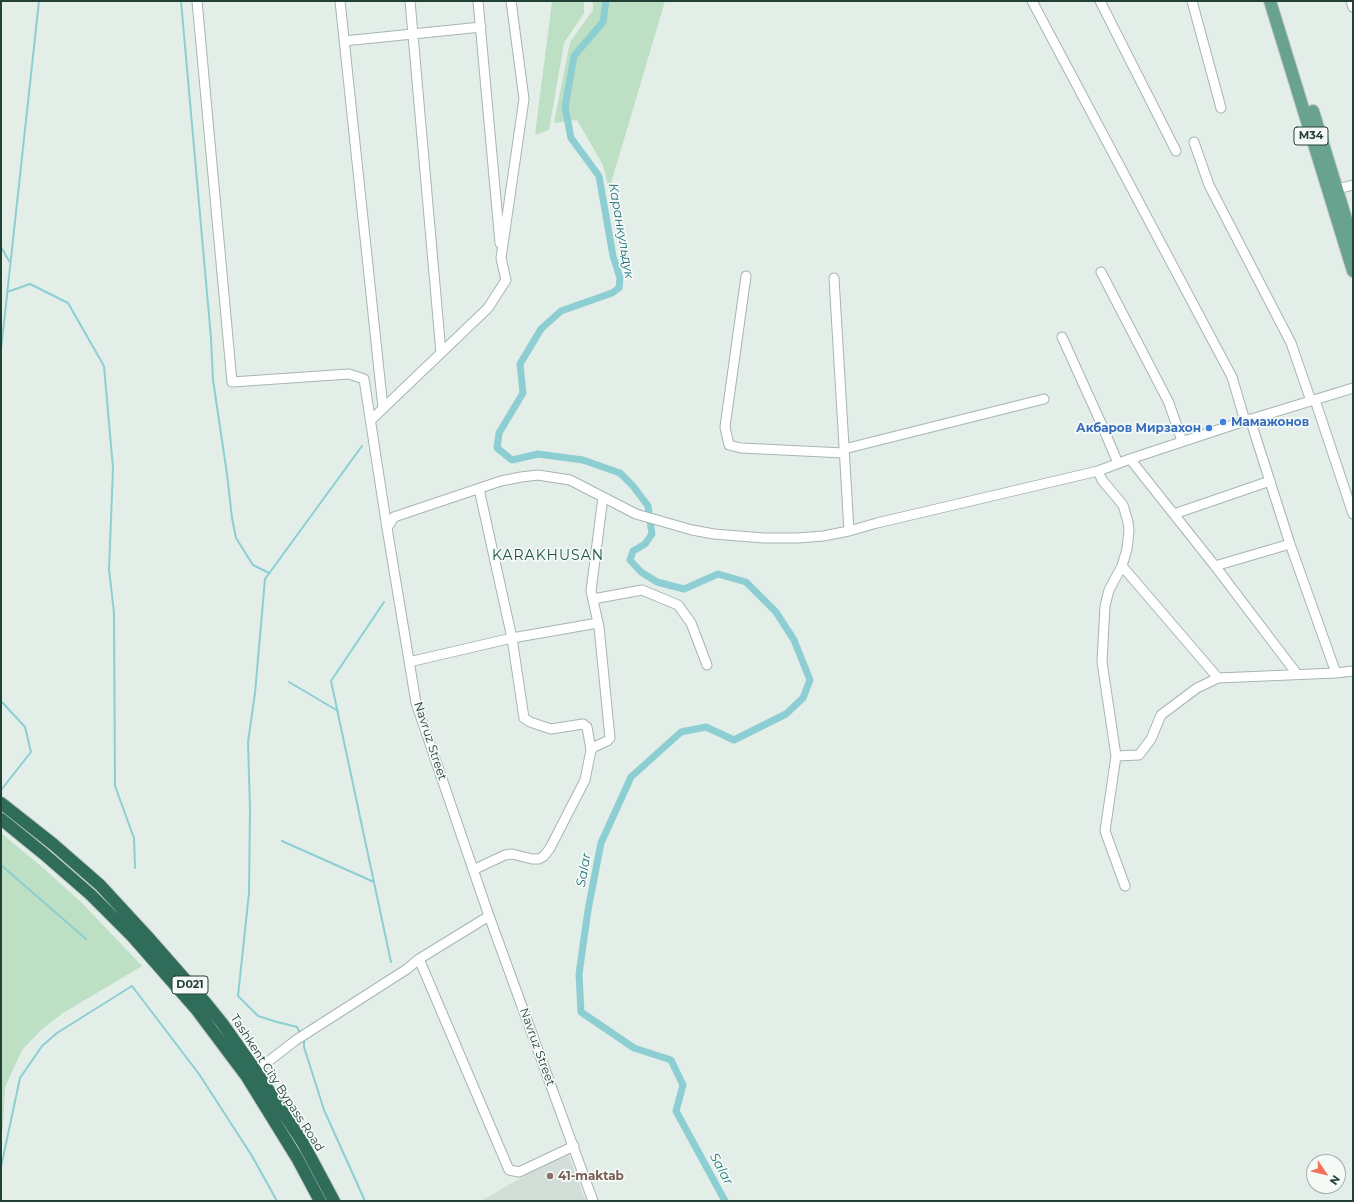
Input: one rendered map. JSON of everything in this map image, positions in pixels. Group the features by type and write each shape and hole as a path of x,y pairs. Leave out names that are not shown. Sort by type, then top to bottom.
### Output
{"highway":[{"name":"Tashkent City Bypass Road","path":"2,804 53,844 105,890 205,1002 256,1071 303,1143 334,1201"},
{"name":"Tashkent City Bypass Road","path":"1,819 97,900 132,936 196,1009 246,1077 297,1158 320,1201"}],"main road":[{"name":"M34","path":"1270,1 1353,271"},
{"name":"M34","path":"1278,1 1353,242"}],"street":[{"name":"Navruz Street","path":"197,1 232,382 349,374 364,379 416,703 489,916 593,1201"},
{"path":"340,1 383,408"},
{"path":"410,1 441,353"},
{"path":"370,420 488,308 506,280 501,258 478,1"},
{"path":"501,258 524,99 511,1"},
{"path":"1032,1 1232,377 1270,481 1290,544 1336,673"},
{"path":"1100,1 1176,151"},
{"path":"1192,1 1221,108"},
{"path":"1351,1 1353,7"},
{"path":"344,41 481,27"},
{"path":"1194,142 1209,185 1291,343 1313,400 1353,514"},
{"path":"1337,189 1353,185"},
{"path":"1101,272 1169,403 1182,441"},
{"path":"746,276 725,427 729,445 741,448 844,451 1044,399"},
{"path":"834,278 849,532"},
{"path":"1062,337 1118,464"},
{"path":"387,528 394,517 501,481 538,475 570,480 636,514 692,530 714,534 764,538 823,536 849,532 877,523 1098,471 1182,441 1353,388"},
{"path":"1130,459 1215,566 1297,674"},
{"path":"1098,471 1102,480 1123,505 1129,531 1122,566 1109,590 1105,606 1102,662 1116,756 1105,831 1125,886"},
{"path":"1174,514 1270,481"},
{"path":"473,870 505,855 512,854 532,859 539,859 544,856 550,848 585,780 591,750 587,727 583,724 551,729 530,722 524,718 512,638 479,489"},
{"path":"591,750 610,738 598,623 591,591 603,497"},
{"path":"384,510 394,517"},
{"path":"1215,566 1290,544"},
{"path":"1122,566 1218,678"},
{"path":"593,599 642,590 678,605 691,623 707,665"},
{"path":"409,662 512,638 598,623"},
{"path":"1116,756 1138,755 1151,739 1161,715 1197,688 1218,678 1353,671"},
{"path":"256,1071 305,1034 407,969 419,959 489,916"},
{"path":"419,959 509,1170 519,1172 574,1146"}],"shaded area":[{"name":"41-maktab","path":"567,1151 586,1201 481,1201"}],"green space":[{"path":"552,1 584,1 584,13 564,43 549,130 535,135"},
{"path":"593,1 665,1 609,190 603,165 577,120 554,123 570,42 593,10"},
{"path":"1,833 82,903 142,966 63,1013 41,1030 22,1050 5,1087 3,1127 1,1135"}],"waterway":[{"path":"1,350 39,1"},
{"path":"181,1 211,338 213,380 232,518 236,538 253,565 269,573"},
{"name":"Каранкульдук","path":"606,1 603,22 574,56 565,107 571,138 599,176 613,256 620,278 619,288 612,293 561,311 541,329 520,364 523,393 499,433 497,448 512,460 538,454 583,460 620,473 633,486 648,506 652,534 645,544 633,551 630,560 641,572 657,582 684,589 718,574 746,582 776,612 794,640 810,680 803,698 786,714 734,740 706,727 681,732 631,777 601,843 588,910 579,974 581,1012 634,1048 671,1060 683,1085 676,1111 725,1201"},
{"path":"1,247 9,261"},
{"path":"7,292 30,284 68,303 104,366 113,468 109,569 114,613 115,786 134,838 135,868"},
{"path":"300,1033 297,1027 258,1016 238,996 249,893 250,809 248,742 255,693 265,579 362,446"},
{"path":"384,602 331,681 391,962"},
{"path":"289,682 338,711"},
{"path":"1,701 25,727 31,752 1,790"},
{"path":"282,841 374,882"},
{"path":"1,865 86,939"},
{"path":"1,1167 20,1078 42,1046 57,1033 132,986 199,1074 252,1156 277,1201"},
{"path":"303,1039 304,1047 324,1110 365,1201"}],"place":[{"name":"Мамажонов","path":"1223,422"},
{"name":"Акбаров Мирзахон","path":"1209,428"},
{"name":"41-maktab","path":"550,1176"}],"district":[{"name":"KARAKHUSAN","path":"548,556"}],"water label":[{"name":"Salar","path":"584,870"},
{"name":"Salar","path":"721,1169"}]}
